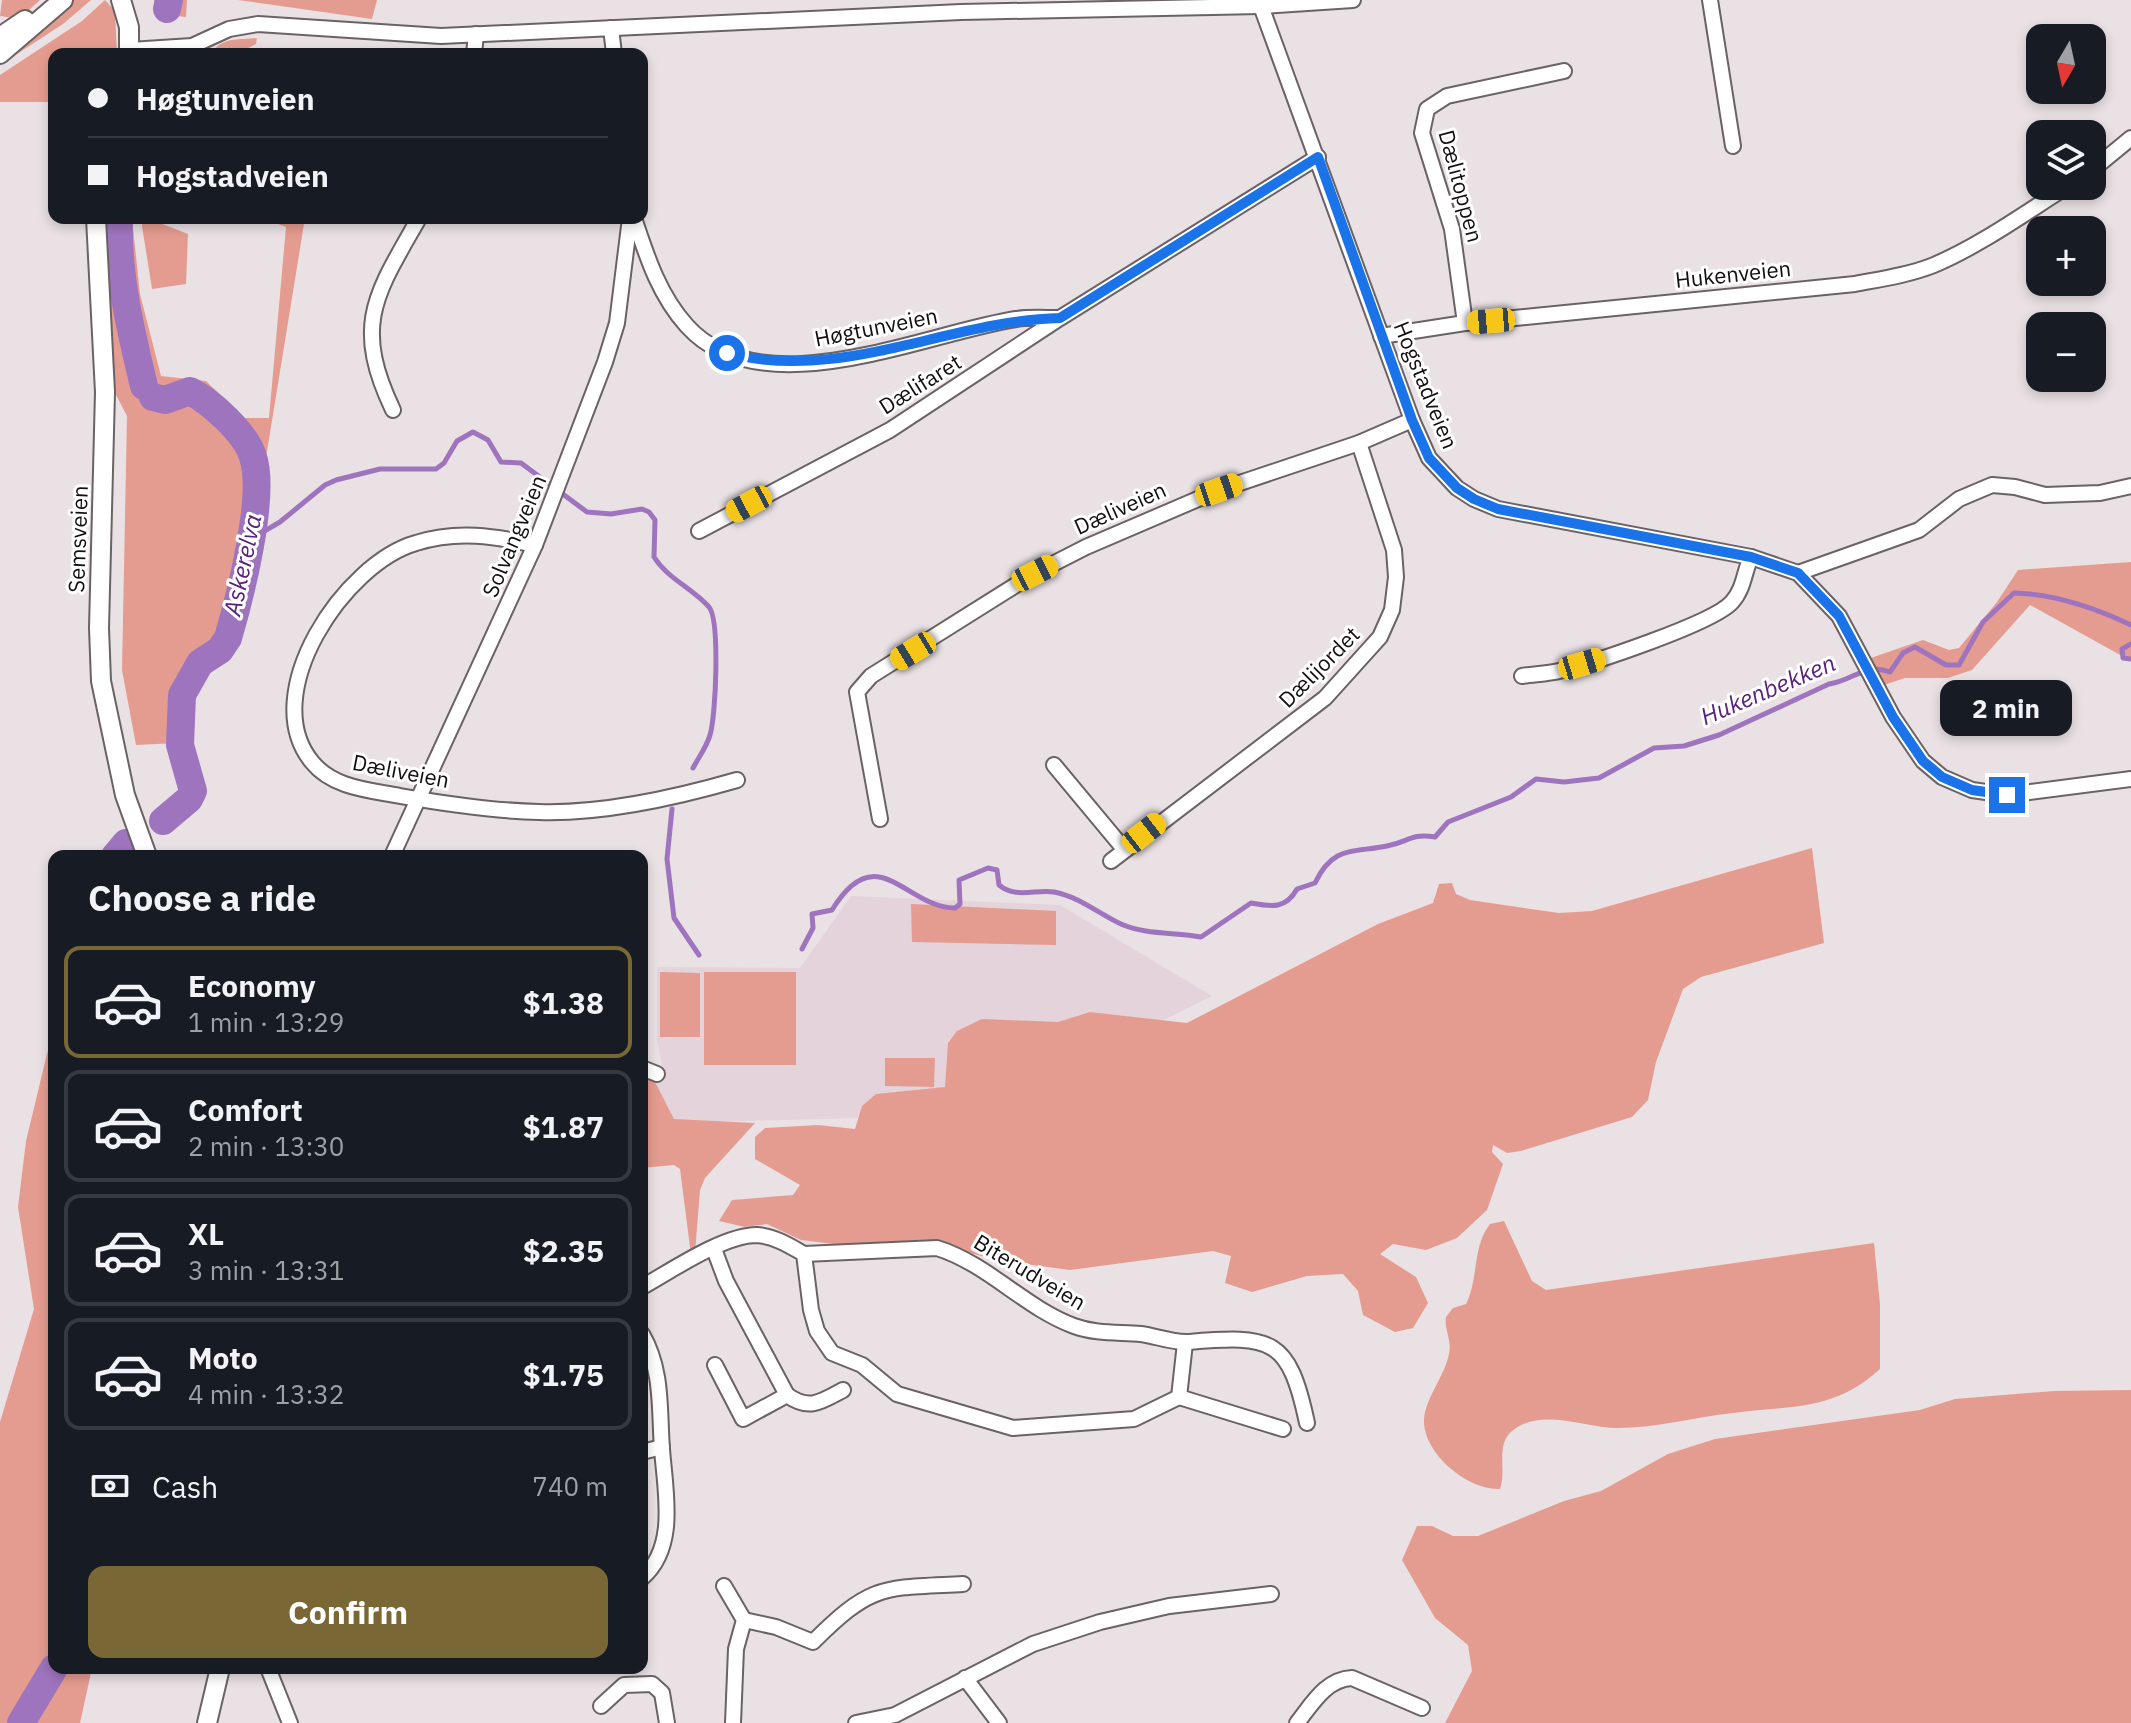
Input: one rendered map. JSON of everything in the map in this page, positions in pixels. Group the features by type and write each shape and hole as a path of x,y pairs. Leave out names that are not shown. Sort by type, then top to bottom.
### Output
{"main road":[{"path":"0,37 48,0"},
{"path":"0,54 63,0"},
{"path":"121,0 129,27 130,48"},
{"name":"Semsveien","path":"96,224 105,392 99,628 101,681 115,757 145,850"},
{"path":"207,1723 219,1674"}],"street":[{"path":"171,48 192,46 229,29 258,24 370,33 476,34 1068,8 1261,6 1353,0"},
{"path":"1710,0 1733,146"},
{"name":"Hogstadveien","path":"1261,6 1412,420 1429,458 1457,488 1498,509 1751,557 1798,573 1839,616 1893,717 1923,761 1942,777 1972,790 2007,795 2131,779"},
{"path":"611,28 613,48"},
{"path":"475,48 476,34"},
{"name":"Dælitoppen","path":"1465,323 1452,229 1422,133 1424,113 1431,104 1447,96 1564,71"},
{"path":"2106,161 2128,148"},
{"name":"Dælifaret","path":"699,531 890,430 1060,318 1318,157"},
{"name":"Hukenveien","path":"1381,336 1465,323 1855,284 1903,275 1933,266 1968,248 2045,200"},
{"path":"393,410 376,374 370,323 376,299 416,224"},
{"name":"Solvangveien","path":"395,850 486,657 558,488 617,323 631,224"},
{"name":"Høgtunveien","path":"634,224 652,274 690,329 727,353 746,358 786,364 828,362 1017,319 1060,318"},
{"name":"Dæliveien","path":"880,819 857,692 871,676 1035,573 1086,547 1219,490 1359,443 1412,420"},
{"name":"Dælijordet","path":"1111,861 1325,698 1380,637 1392,610 1396,577 1394,550 1359,443"},
{"path":"1798,573 1919,530 1959,499 1992,485 2045,495 2100,493 2131,486"},
{"name":"Dæliveien","path":"535,545 470,535 442,537 392,552 350,586 311,648 299,678 295,714 309,759 330,778 342,783 417,799 542,813 645,800 737,780"},
{"path":"1522,676 1557,672 1607,657 1714,615 1730,605 1741,589 1751,557"},
{"path":"1054,765 1124,849"},
{"path":"648,1070 657,1074"},
{"name":"Biterudveien","path":"648,1284 714,1249 757,1235 784,1242 804,1254 937,1248 958,1254 1064,1323 1083,1330 1185,1343 1224,1337 1244,1338 1275,1351 1293,1370 1307,1423"},
{"path":"714,1249 726,1281 787,1395 798,1403 812,1406 843,1390"},
{"path":"804,1254 811,1310 817,1331 832,1353 862,1365 897,1394 1013,1428 1134,1419 1179,1397 1283,1429"},
{"path":"1179,1397 1185,1343"},
{"path":"648,1349 658,1373 667,1500 664,1534 657,1562 648,1572"},
{"path":"715,1365 743,1419 787,1395"},
{"path":"648,1450 662,1447"},
{"path":"744,1620 776,1627 813,1642 839,1615 870,1593 888,1588 963,1584"},
{"path":"724,1586 744,1620 736,1649 733,1723"},
{"path":"856,1723 895,1715 1033,1644 1100,1622 1169,1606 1271,1594"},
{"path":"270,1674 290,1723"},
{"path":"965,1678 999,1723"},
{"path":"1297,1723 1322,1692 1342,1678 1352,1678 1422,1708"},
{"path":"601,1706 624,1685 652,1684 662,1693 667,1723"}],"shaded area":[{"path":"2,0 40,0 19,19 0,16"},
{"path":"69,0 91,0 63,24 0,65 0,55"},
{"path":"105,0 115,11 117,48 48,48 48,102 0,102 0,75 82,21"},
{"path":"154,0 187,0 186,17 157,14"},
{"path":"238,0 377,0 372,19"},
{"path":"257,38 256,44 248,48 216,48 225,42"},
{"path":"104,224 133,224 140,294 161,376 206,381 245,418 269,418 286,227 278,224 304,224 234,654 182,681 177,743 136,745 122,670 127,416 115,393"},
{"path":"162,224 188,234 186,284 152,289 142,226"},
{"path":"2131,562 2131,661 2030,605 1972,670 1948,678 1905,678 1878,687 1865,660 1923,640 1949,650 1959,648 1997,602 2018,570"},
{"path":"1812,848 1824,943 1701,977 1683,989 1656,1062 1648,1100 1632,1117 1521,1151 1507,1153 1493,1145 1492,1152 1503,1164 1487,1210 1457,1238 1426,1250 1393,1244 1380,1254 1416,1277 1428,1303 1413,1328 1395,1332 1363,1315 1358,1291 1343,1274 1307,1276 1252,1292 1225,1283 1231,1256 1213,1251 1070,1270 996,1260 937,1244 842,1245 801,1240 767,1224 745,1227 719,1221 732,1200 793,1195 800,1185 755,1159 755,1137 765,1128 818,1125 855,1129 862,1106 876,1094 945,1087 948,1043 957,1031 982,1019 1058,1022 1090,1012 1187,1023 1378,924 1433,903 1439,884 1452,883 1456,894 1470,900 1559,913 1592,911"},
{"path":"851,896 1060,905 1212,996 1068,1067 860,1118 662,1123 656,1083 662,1065 657,1039 657,967 800,968"},
{"path":"911,904 1056,911 1056,945 912,942"},
{"path":"660,972 700,973 700,1037 660,1037"},
{"path":"704,972 796,972 796,1065 704,1065"},
{"path":"48,1050 48,1674 91,1674 80,1723 0,1723 0,1422 34,1309 18,1207 26,1141"},
{"path":"885,1058 935,1058 934,1087 885,1086"},
{"path":"648,1076 654,1080 674,1119 755,1123 705,1178 700,1190 695,1253 691,1255 680,1169 674,1165 648,1167"},
{"path":"1504,1221 1532,1281 1546,1290 1874,1243 1880,1304 1880,1369 1845,1393 1793,1407 1633,1428 1536,1420 1512,1431 1507,1437 1500,1489 1473,1483 1459,1475 1436,1453 1424,1426 1425,1412 1449,1354 1446,1317 1453,1308 1466,1304 1484,1233 1490,1224"},
{"path":"2131,1390 2131,1723 1445,1723 1472,1671 1468,1645 1435,1618 1402,1560 1417,1526 1432,1526 1453,1536 1478,1536 1564,1501 1601,1491 1668,1454 1715,1439 1920,1410 1955,1399 2054,1391"}],"waterway":[{"name":"Askerelva","path":"167,9 169,0"},
{"name":"Askerelva","path":"119,224 123,282 144,386"},
{"name":"Askerelva","path":"153,397 165,400 190,391 208,403 243,438 253,457 256,474 250,547 228,638 220,650 200,663 182,695 180,745 193,791 189,799 163,821"},
{"name":"Hukenbekken","path":"249,540 280,522 325,485 336,480 380,469 436,469 444,463 457,441 473,432 488,440 501,462 521,463 587,512 611,514 642,509 649,512 655,520 654,557 709,607 715,630 712,725 707,743 693,768"},
{"name":"Hukenbekken","path":"802,949 813,928 812,914 832,910 848,889 863,878 878,877 892,881 937,905 955,908 960,904 959,880 988,868 997,870 999,885 1012,892 1054,892 1131,928 1201,937 1251,903 1272,906 1283,903 1297,889 1315,883 1329,862 1337,856 1415,837 1435,837 1448,822 1511,797 1536,779 1564,782 1599,778 1654,748 1684,746 1719,735 1829,684 1873,669 1890,672 1903,653 1915,647 1946,665 1959,665 1983,622 2014,593 2074,603 2131,625"},
{"name":"Hukenbekken","path":"2131,644 2122,649 2123,658 2131,659"},
{"name":"Hukenbekken","path":"672,809 667,859 674,918 699,955"},
{"name":"Askerelva","path":"120,850 126,843"},
{"name":"Askerelva","path":"21,1723 50,1674"}],"route":[{"path":"727,353 786,364 828,362 1017,319 1060,318 1318,157 1412,420 1429,458 1457,488 1498,509 1751,557 1798,573 1839,616 1893,717 1923,761 1942,777 1972,790 2007,795"}]}
